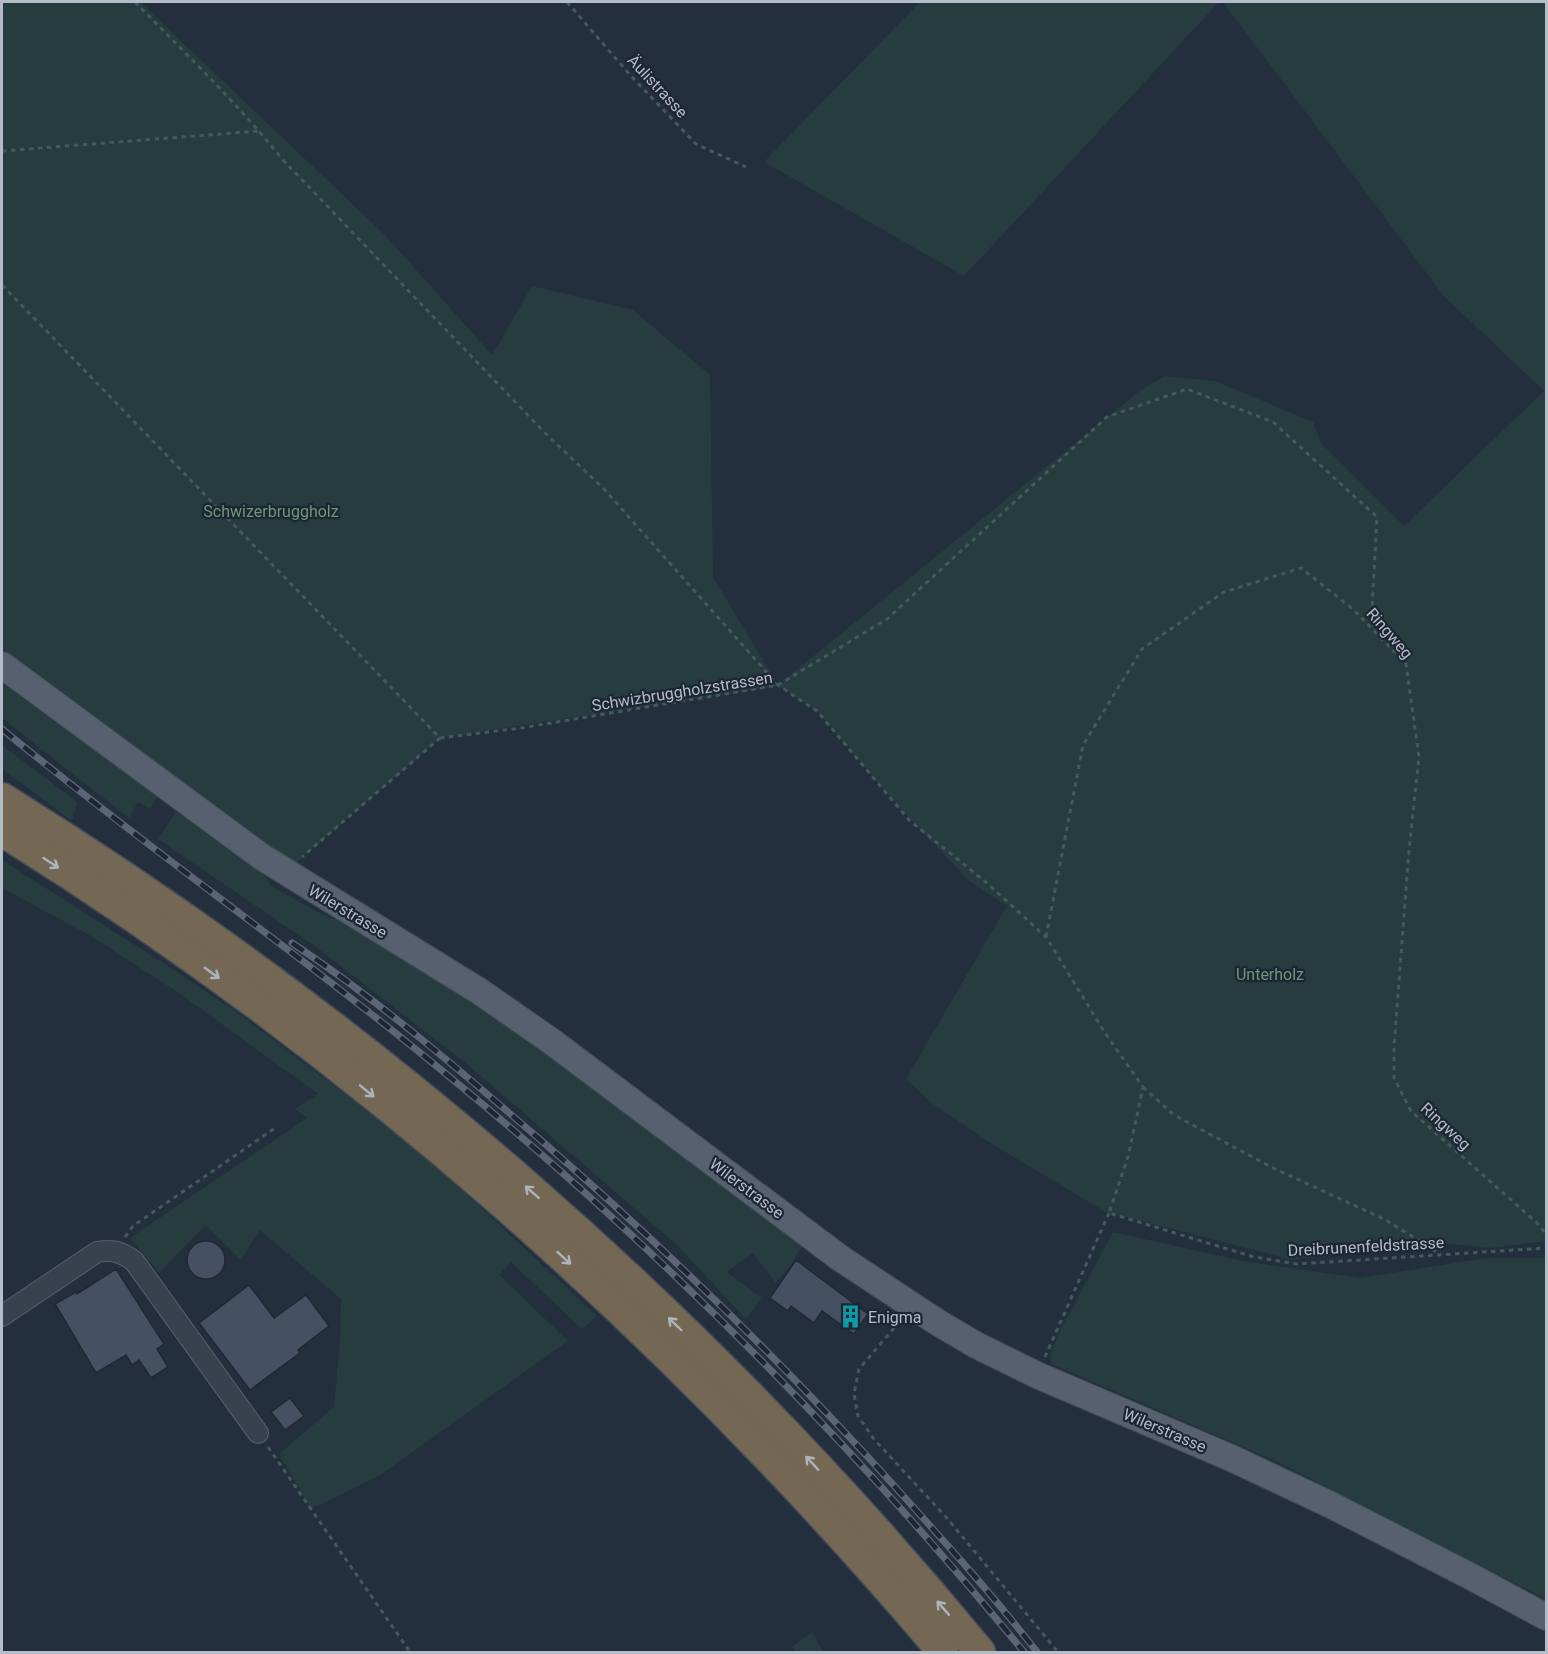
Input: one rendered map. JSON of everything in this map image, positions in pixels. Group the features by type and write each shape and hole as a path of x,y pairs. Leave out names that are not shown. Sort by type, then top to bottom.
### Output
{"highway":[{"path":"2,798 100,861 283,990 416,1093 515,1176 629,1280 745,1392 904,1562 980,1653"},
{"path":"2,831 144,925 266,1013 394,1113 507,1208 654,1343 763,1453 839,1534 943,1653"}],"main road":[{"name":"Wilerstrasse","path":"2,665 285,873 508,1010 840,1258 912,1307 976,1345 1037,1375 1229,1457 1331,1505 1470,1575 1546,1617"}],"street":[{"path":"2,1316 97,1252 110,1249 116,1251 134,1261 258,1433"}],"path":[{"path":"135,2 545,434 604,489 778,686 887,619 1107,417 1187,389 1273,422 1377,517 1371,627"},
{"name":"Äulistrasse","path":"567,2 630,76 696,144 746,167"},
{"path":"2,151 259,131"},
{"path":"2,285 440,738 285,873"},
{"name":"Ringweg","path":"1046,937 1083,745 1142,649 1224,592 1301,568 1354,610 1406,664 1419,757 1409,850 1394,1047 1394,1078 1411,1111 1546,1234"},
{"name":"Schwizbruggholzstrassen","path":"440,738 533,726 778,686 817,711 909,820 987,883 1046,937 1105,1033 1143,1087 1174,1115 1271,1167 1386,1220 1441,1255"},
{"path":"1037,1375 1109,1213 1128,1157 1143,1087"},
{"path":"116,1251 133,1226 275,1128"},
{"name":"Dreibrunenfeldstrasse","path":"1109,1213 1254,1257 1297,1264 1546,1248"},
{"path":"912,1307 859,1370 854,1394 858,1416 873,1438 946,1517 1058,1653"},
{"path":"258,1433 410,1653"}],"green space":[{"path":"2,2 140,2 386,236 492,355 532,286 633,310 710,375 713,577 778,685 1142,389 1165,376 1215,381 1313,422 1321,443 1404,526 1544,391 1443,295 1223,2 1546,2 1546,1241 1489,1248 1426,1241 1292,1260 1106,1212 997,1147 933,1104 906,1079 1007,906 968,880 897,805 817,711 778,686 440,738 294,865 2,649"},
{"path":"920,2 1219,2 964,276 764,162"},
{"path":"2,678 161,793 150,808 138,802 129,818 2,718"},
{"path":"2,741 3,746 77,802 72,821 2,769"},
{"path":"177,810 259,868 271,886 331,919 347,918 509,1021 805,1241 790,1266 776,1283 753,1253 726,1272 762,1298 746,1319 676,1244 468,1065 316,947 158,839"},
{"path":"2,860 232,1009 415,1146 597,1316 582,1329 511,1262 499,1275 568,1341 379,1476 311,1509 279,1454 334,1407 341,1299 260,1230 241,1260 206,1225 159,1273 130,1238 307,1118 295,1109 318,1094 179,993 91,936 2,888"},
{"path":"1113,1232 1243,1261 1360,1278 1486,1258 1546,1258 1546,1599 1278,1462 1051,1364 1050,1355 1059,1333"},
{"path":"812,1632 823,1652 796,1652 792,1647"}],"building":[{"path":"206,1241 219,1247 225,1260 219,1273 206,1279 193,1273 187,1260 193,1247"},
{"path":"796,1260 868,1314 854,1334 822,1311 814,1323 791,1306 788,1311 770,1298"},
{"path":"116,1269 164,1344 157,1349 168,1367 151,1378 139,1360 132,1365 126,1355 96,1373 55,1304 76,1292 77,1294"},
{"path":"249,1285 274,1318 306,1295 329,1326 298,1350 300,1353 250,1390 199,1323"},
{"path":"290,1398 304,1416 285,1430 271,1412"}],"railway":[{"path":"2,729 401,1037 534,1148 609,1215 683,1283 824,1426 893,1500 1024,1652"},
{"path":"292,943 358,989 452,1065 592,1185 685,1271 776,1360 863,1452 973,1574 1037,1652"}],"place":[{"name":"Enigma","path":"850,1317"}],"park label":[{"name":"Schwizerbruggholz","path":"271,511"},
{"name":"Unterholz","path":"1270,974"}]}
